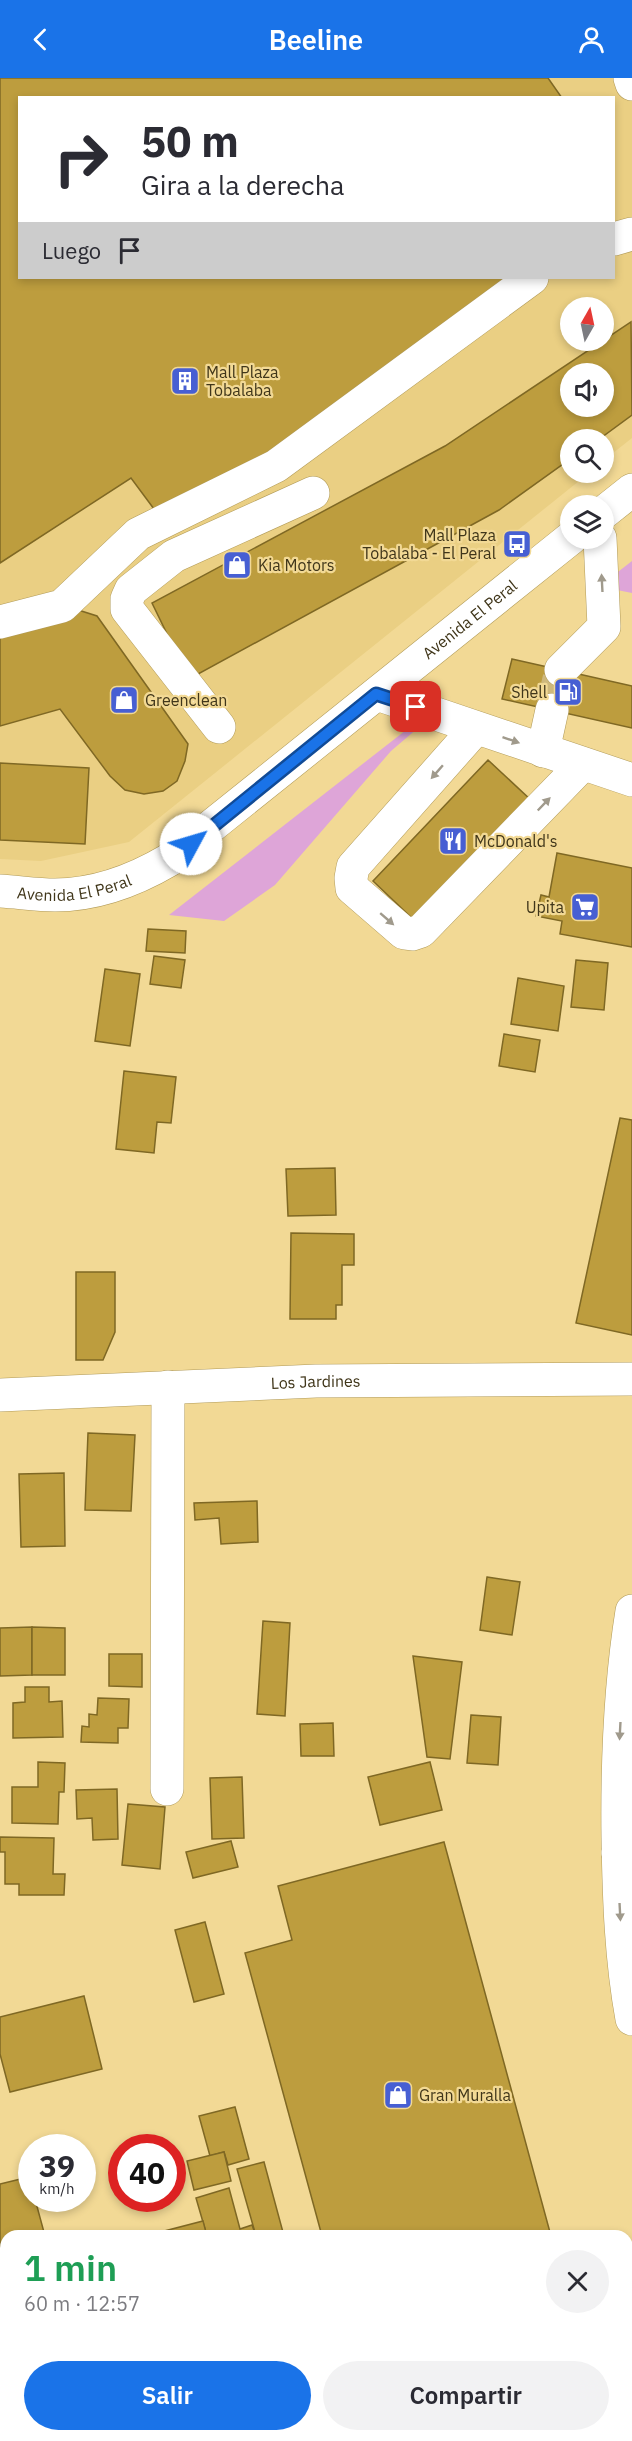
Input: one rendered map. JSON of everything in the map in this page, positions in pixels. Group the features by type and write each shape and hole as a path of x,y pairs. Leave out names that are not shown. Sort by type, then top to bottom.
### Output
{"street":[{"path":"630,78 632,84"},
{"path":"615,238 632,234"},
{"path":"0,622 62,606 138,534 276,466 531,279"},
{"path":"614,504 632,490"},
{"path":"219,727 127,609 127,599 131,590 174,556 313,493"},
{"name":"Avenida El Peral","path":"0,891 56,895 89,891 146,873 191,844 560,547"},
{"path":"561,670 618,631 602,549"},
{"path":"111,561 131,590"},
{"path":"376,694 632,780"},
{"path":"543,751 552,710"},
{"path":"476,728 353,867 352,888 404,933 412,934 421,931 583,764"},
{"name":"Los Jardines","path":"0,1395 449,1378 632,1379"},
{"path":"167,1789 168,1387"},
{"path":"632,1611 621,1702 617,1776 621,1930 632,2019"},
{"path":"618,1853 632,1806"}],"shaded area":[{"path":"0,78 632,78 632,438 614,452 614,429 560,429 560,483 577,483 129,842 41,861 0,859"},
{"path":"632,561 632,593 617,590 614,575"},
{"path":"410,727 418,728 391,751 275,885 224,921 169,915"}],"building":[{"name":"Mall Plaza Tobalaba","path":"0,78 548,78 561,96 18,96 18,279 509,279 288,445 154,509 131,478 0,563"},
{"path":"631,322 632,415 613,429 560,429 560,466 499,510 189,679 152,603 445,446 560,369 560,417 614,417 614,363 570,363 588,351 614,351 614,333"},
{"path":"75,609 97,616 188,744 185,761 177,781 163,791 144,794 125,790 110,776 60,709 0,726 0,631"},
{"name":"Shell","path":"512,659 632,686 632,728 502,699"},
{"name":"McDonald's","path":"488,760 532,801 416,922 373,881"},
{"path":"0,763 89,768 85,844 0,840"},
{"name":"Upita","path":"557,853 632,868 632,947 560,934 562,921 536,916 541,895 549,897"},
{"path":"148,929 186,931 185,953 146,951"},
{"path":"154,956 185,960 181,988 150,984"},
{"path":"576,960 608,963 604,1010 571,1007"},
{"path":"105,969 140,974 130,1046 95,1041"},
{"path":"518,978 564,986 558,1031 511,1024"},
{"path":"504,1034 540,1040 535,1072 499,1066"},
{"path":"124,1071 176,1077 171,1123 157,1122 154,1153 116,1149"},
{"path":"620,1118 632,1120 632,1335 576,1323"},
{"path":"335,1168 336,1215 288,1216 286,1169"},
{"path":"291,1233 354,1234 354,1265 342,1265 342,1305 336,1305 336,1319 290,1319"},
{"path":"76,1272 115,1272 115,1332 103,1360 76,1360"},
{"path":"88,1433 135,1435 131,1511 85,1510"},
{"path":"64,1473 65,1546 21,1547 19,1474"},
{"path":"257,1501 258,1542 221,1544 219,1518 195,1520 194,1503"},
{"path":"487,1577 520,1582 512,1635 480,1630"},
{"path":"263,1621 290,1623 285,1716 257,1714"},
{"path":"32,1627 32,1675 0,1676 0,1628"},
{"path":"32,1627 65,1628 65,1675 32,1675"},
{"path":"109,1654 142,1654 142,1687 109,1686"},
{"path":"413,1656 462,1662 450,1759 427,1757"},
{"path":"25,1687 49,1687 49,1702 62,1701 63,1737 13,1738 13,1703 25,1702"},
{"path":"98,1698 129,1699 128,1728 118,1728 118,1743 81,1742 82,1726 89,1727 89,1714 97,1715"},
{"path":"471,1715 501,1717 498,1765 467,1763"},
{"path":"333,1723 334,1756 301,1756 300,1724"},
{"path":"38,1762 65,1763 64,1792 59,1792 58,1824 12,1823 12,1787 38,1787"},
{"path":"430,1762 442,1810 380,1825 368,1777"},
{"path":"242,1777 244,1838 212,1839 210,1778"},
{"path":"117,1789 118,1839 93,1840 92,1818 77,1819 76,1790"},
{"path":"128,1804 165,1807 160,1869 122,1865"},
{"path":"0,1837 54,1838 53,1874 65,1874 64,1895 19,1895 19,1884 5,1884 5,1852 0,1852"},
{"path":"231,1841 238,1867 193,1878 186,1852"},
{"name":"Gran Muralla","path":"444,1842 549,2230 320,2230 245,1953 292,1940 278,1886"},
{"path":"205,1922 224,1994 194,2002 175,1930"},
{"path":"84,1996 102,2069 10,2092 0,2054 0,2017"},
{"path":"235,2107 249,2159 228,2165 224,2152 210,2156 199,2116"},
{"path":"224,2152 231,2181 194,2190 187,2161"},
{"path":"264,2162 282,2230 254,2230 237,2169"},
{"path":"18,2180 18,2212 39,2212 43,2230 0,2230 0,2184"},
{"path":"229,2188 240,2229 252,2225 254,2230 205,2230 196,2198"},
{"path":"203,2221 205,2230 168,2230"}],"tunnel":[{"path":"552,710 561,670"}],"place":[{"name":"Mall Plaza Tobalaba","path":"185,381"},
{"name":"Mall Plaza Tobalaba - El Peral","path":"517,544"},
{"name":"Kia Motors","path":"237,565"},
{"name":"Shell","path":"568,692"},
{"name":"Greenclean","path":"124,700"},
{"name":"McDonald's","path":"453,841"},
{"name":"Upita","path":"585,907"},
{"name":"Gran Muralla","path":"398,2095"}],"route":[{"path":"191,844 376,694 416,707"}]}
